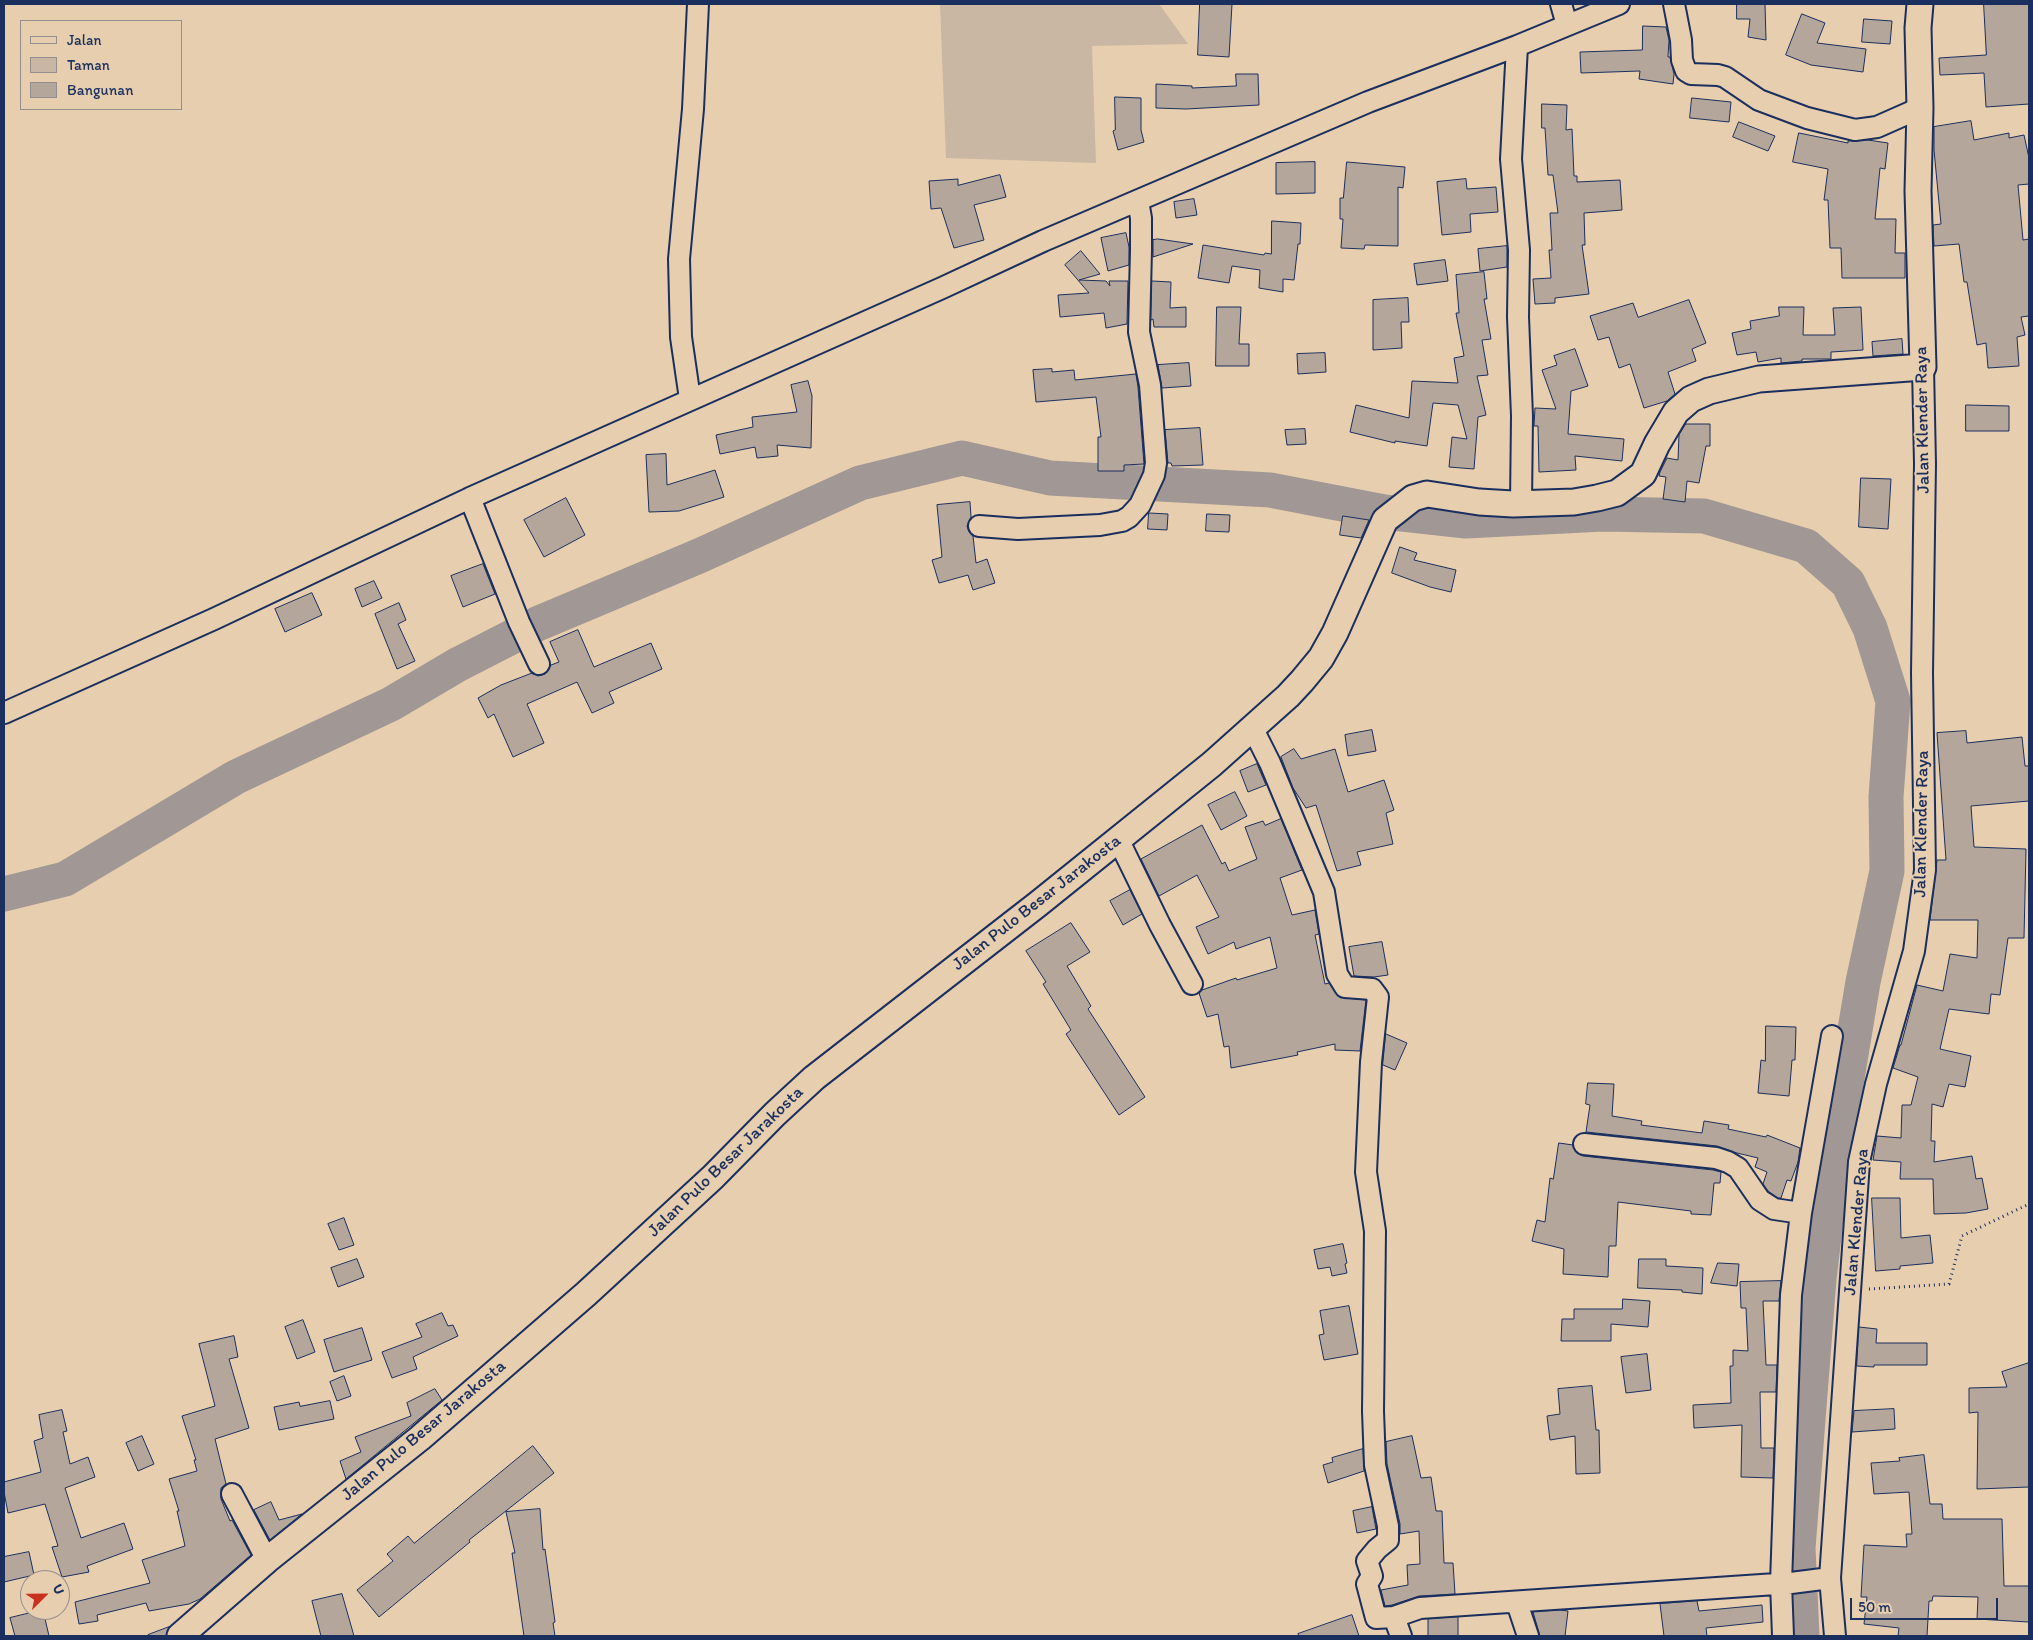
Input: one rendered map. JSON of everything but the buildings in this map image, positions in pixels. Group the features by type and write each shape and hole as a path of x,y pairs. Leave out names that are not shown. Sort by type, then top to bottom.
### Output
{"street":[{"path":"690,399 681,337 679,259 693,110 698,4"},
{"path":"1561,4 1567,26"},
{"path":"4,713 214,619 470,498 1044,241 1368,102 1516,46 1619,4"},
{"path":"1674,4 1681,40 1682,60 1686,71 1691,74 1718,75 1759,100 1807,118 1855,130 1878,127 1920,108"},
{"name":"Jalan Klender Raya","path":"1835,1636 1824,1579 1851,1290 1859,1162 1876,1084 1914,951 1925,870 1922,673 1925,483 1918,191 1920,108 1918,28 1920,4"},
{"path":"1516,46 1511,159 1519,250 1518,317 1522,407 1521,504"},
{"path":"979,526 1018,529 1100,525 1122,521 1129,517 1140,505 1154,475 1156,462 1150,385 1139,332 1141,250 1138,201"},
{"name":"Jalan Pulo Besar Jarakosta","path":"180,1636 267,1560 420,1438 586,1294 713,1177 775,1114 814,1078 1118,839 1253,728 1302,681 1321,658 1335,633 1385,520 1417,496 1426,494 1479,502 1521,504 1574,502 1617,493 1643,474 1657,444 1676,412 1691,399 1709,391 1759,379 1923,368"},
{"path":"470,498 519,622 536,659"},
{"path":"1253,728 1270,763 1324,892 1337,974 1345,987 1372,989 1378,997 1371,1062 1366,1172 1375,1231 1373,1410 1375,1465 1388,1526 1388,1540 1367,1561 1372,1576 1368,1584 1376,1618 1394,1617 1420,1608 1824,1579"},
{"path":"1118,839 1160,925 1192,984"},
{"path":"1783,1636 1786,1583 1791,1295 1801,1213 1832,1036"},
{"path":"1584,1144 1716,1158 1738,1168 1760,1200 1774,1209 1801,1213"},
{"path":"232,1494 267,1560"},
{"path":"1517,1602 1528,1636"},
{"path":"1394,1617 1401,1636"}],"path":[{"path":"1851,1290 1949,1284 1962,1236 2029,1204"}],"green space":[{"path":"940,4 1159,4 1188,44 1092,46 1096,163 946,158"}],"waterway":[{"path":"4,894 65,879 236,777 391,704 457,665 537,624 699,556 860,483 962,458 1050,478 1270,490 1384,512 1466,521 1603,514 1704,516 1806,546 1848,583 1870,628 1893,701 1886,797 1887,871 1863,982 1832,1168 1819,1279 1798,1548 1802,1636"}]}
